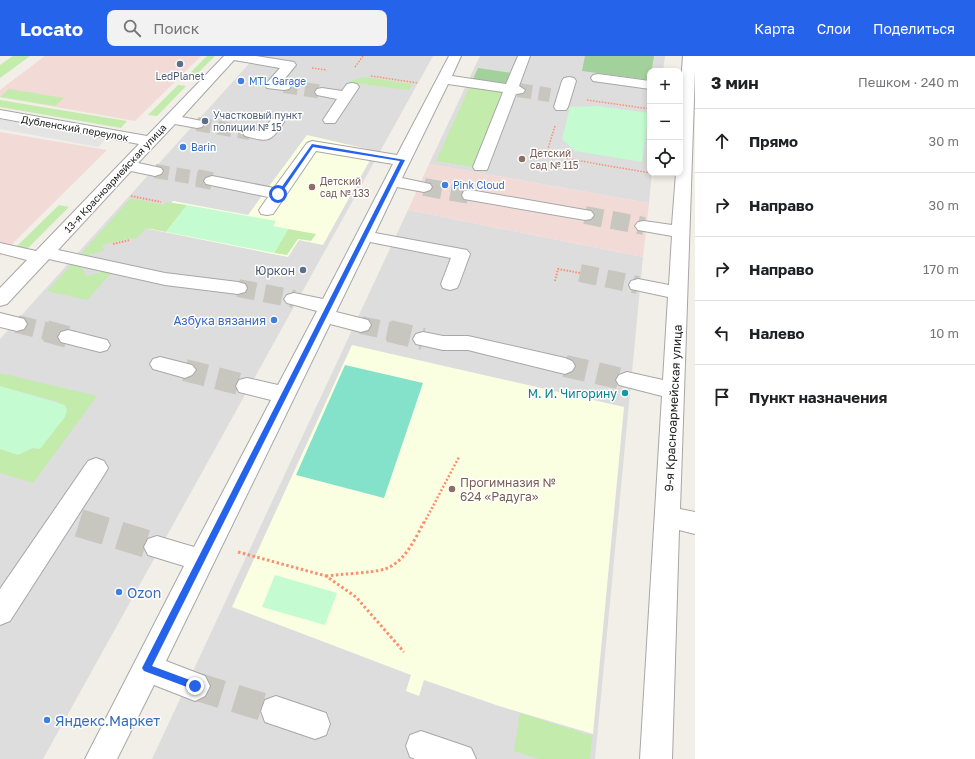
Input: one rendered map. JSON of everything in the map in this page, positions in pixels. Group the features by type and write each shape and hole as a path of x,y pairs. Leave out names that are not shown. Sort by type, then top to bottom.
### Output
{"street":[{"path":"231,56 289,65 272,85 284,86"},
{"name":"13-я Красноармейская улица","path":"0,300 231,56"},
{"path":"101,759 455,56 451,56"},
{"path":"481,167 515,90 524,56"},
{"name":"9-я Красноармейская улица","path":"656,759 681,232 684,90 689,56"},
{"path":"598,78 647,85"},
{"path":"444,79 515,90"},
{"path":"558,100 569,81"},
{"path":"322,92 349,91 330,120"},
{"name":"Дубленский переулок","path":"0,114 150,142"},
{"path":"171,120 197,124"},
{"path":"250,133 266,136 277,122"},
{"path":"267,210 312,146 403,160"},
{"path":"127,166 155,171"},
{"path":"392,181 424,187"},
{"path":"212,182 278,194"},
{"path":"470,195 585,216"},
{"path":"644,226 681,232"},
{"path":"365,236 461,254 450,284"},
{"path":"0,248 97,262 165,278 238,288"},
{"path":"638,285 678,293"},
{"path":"294,299 361,325"},
{"path":"68,337 100,345"},
{"path":"423,338 443,343 468,343 565,366"},
{"path":"160,364 185,370"},
{"path":"627,380 674,390"},
{"path":"246,386 285,395"},
{"path":"0,612 71,521 96,468"},
{"path":"668,517 695,523"},
{"path":"157,547 206,552"},
{"path":"147,668 195,686"},
{"path":"276,711 315,724"},
{"path":"421,746 460,759"}],"path":[{"path":"353,69 363,56"},
{"path":"367,76 419,83"},
{"path":"647,109 558,100 546,155 647,172"},
{"path":"125,195 162,202"},
{"path":"555,281 558,269 580,273"},
{"path":"206,552 326,576 384,569 400,559 411,546 459,456"},
{"path":"326,576 356,597 404,652"}],"shaded area":[{"path":"45,56 201,56 135,121 0,97 0,90"},
{"path":"256,56 433,56 43,759 0,759 0,339"},
{"path":"480,56 665,56 663,68 647,68 647,176 652,176 649,203 429,164"},
{"path":"0,119 107,138 98,147 0,129"},
{"path":"0,132 107,150 0,256"},
{"name":"Детский сад № 133","path":"307,135 367,149 361,159 370,160 323,245 299,240 288,257 149,229 173,201 248,215"},
{"path":"429,164 649,203 643,257 408,210"},
{"path":"408,210 643,257 595,759 152,759"},
{"name":"Прогимназия № 624 «Радуга»","path":"352,345 624,407 593,734 499,706 424,680 419,696 406,691 411,675 232,607"}],"green space":[{"path":"13,56 30,56 0,78 0,65"},
{"path":"207,56 215,56 192,79 185,78"},
{"path":"585,56 654,56 652,68 647,68 647,80 582,71"},
{"path":"478,68 511,73 506,86 472,81"},
{"path":"364,77 412,84 409,90 347,82"},
{"path":"178,85 186,86 157,116 148,115"},
{"path":"469,88 503,92 473,167 436,161"},
{"path":"9,89 64,98 55,106 0,97"},
{"path":"0,100 127,121 121,128 0,107"},
{"path":"597,106 647,113 647,127 642,162 575,151 562,139 570,107"},
{"path":"131,198 164,205 167,202 187,205 166,232 146,228 136,239 132,238 102,245 104,251 88,255 81,254"},
{"path":"59,205 69,207 27,249 16,247"},
{"path":"187,205 276,221 273,226 288,229 274,253 166,232"},
{"path":"288,229 316,234 311,241 298,239 287,255 274,253"},
{"path":"73,263 80,264 86,276 107,271 112,272 87,300 47,291"},
{"path":"345,365 423,383 384,498 296,475"},
{"path":"0,373 97,396 33,483 0,473 0,449 18,455 33,448 40,449 59,402 0,386"},
{"path":"0,386 65,405 67,410 65,417 40,449 33,448 18,455 0,449"},
{"path":"275,575 337,593 325,625 262,607"},
{"path":"520,713 592,736 590,759 539,759 514,751"}],"tunnel":[{"path":"284,86 322,92"},
{"path":"518,90 550,95"},
{"path":"197,124 250,133"},
{"path":"155,171 197,178"},
{"path":"197,178 203,179"},
{"path":"197,178 212,181"},
{"path":"424,187 470,195"},
{"path":"585,215 644,226"},
{"path":"580,273 638,285"},
{"path":"238,288 294,299"},
{"path":"17,324 47,331"},
{"path":"361,325 394,332"},
{"path":"47,331 68,337"},
{"path":"389,331 423,339"},
{"path":"565,366 627,380"},
{"path":"185,370 247,386"},
{"path":"79,523 157,547"},
{"path":"195,686 276,711"}],"place":[{"name":"LedPlanet","path":"180,64"},
{"name":"MTL Garage","path":"241,81"},
{"name":"Участковый пункт полиции № 15","path":"205,121"},
{"name":"Barin","path":"183,147"},
{"name":"Детский сад № 115","path":"522,159"},
{"name":"Pink Cloud","path":"445,185"},
{"name":"Детский сад № 133","path":"312,187"},
{"name":"Юркон","path":"303,270"},
{"name":"Азбука вязания","path":"274,320"},
{"name":"М. И. Чигорину","path":"625,393"},
{"name":"Прогимназия № 624 «Радуга»","path":"452,489"},
{"name":"Ozon","path":"119,592"},
{"name":"Яндекс.Маркет","path":"47,720"}],"route":[{"path":"195,686 147,668 403,160 312,146 278,194"}]}
